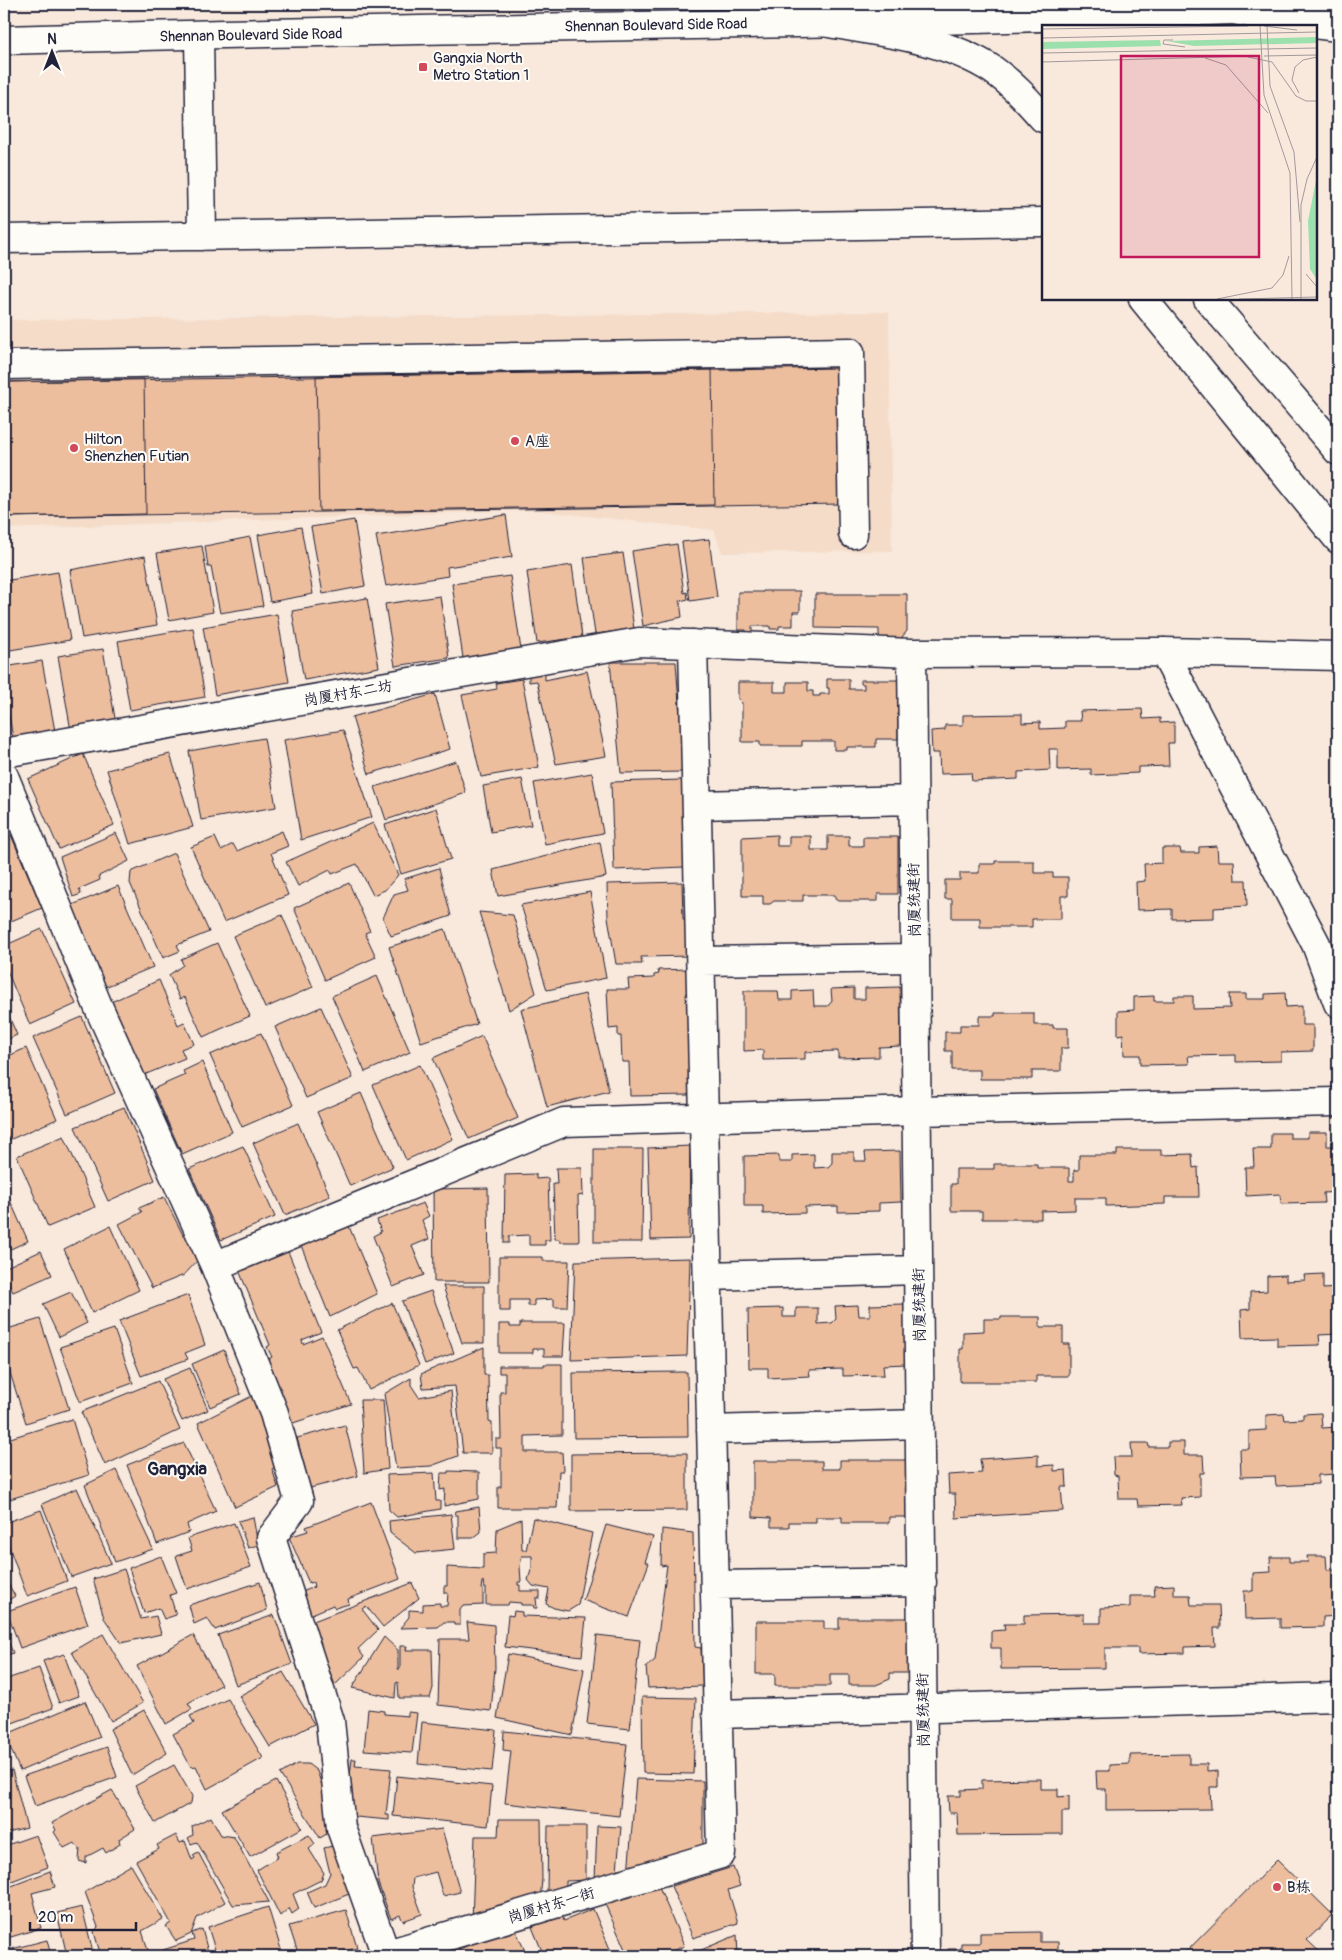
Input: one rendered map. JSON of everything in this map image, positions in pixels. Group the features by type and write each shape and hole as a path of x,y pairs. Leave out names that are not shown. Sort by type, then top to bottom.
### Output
{"main road":[{"name":"Shennan Boulevard Side Road","path":"6,40 823,22 1233,10 1338,5"},
{"path":"1233,10 1338,27"},
{"path":"823,22 917,38 964,55 992,70 1020,93 1042,117"},
{"path":"199,36 202,236"},
{"path":"4,239 1042,222"},
{"path":"1144,300 1338,539"},
{"path":"1209,300 1338,451"},
{"path":"4,365 850,352 853,534"},
{"name":"岗厦村东二坊","path":"4,753 639,642 912,653 1164,652 1338,656"},
{"path":"693,644 717,1714 1338,1698"},
{"path":"1164,652 1316,944 1338,1003"},
{"name":"岗厦统建街","path":"912,653 925,1956"},
{"path":"4,776 98,1006 215,1266 274,1413 299,1501 271,1538 330,1721 340,1828 384,1956"},
{"path":"698,805 914,800"},
{"path":"701,961 915,958"},
{"path":"215,1266 564,1122 917,1111 1338,1102"},
{"path":"708,1276 918,1270"},
{"path":"711,1430 920,1424"},
{"path":"715,1585 922,1582"},
{"name":"岗厦村东一街","path":"384,1956 721,1854 717,1714"}],"shaded area":[{"path":"889,312 892,551 722,553 714,530 532,510 4,529 4,320"}],"building":[{"path":"840,368 841,504 4,517 4,382"},
{"name":"A座","path":"712,369 714,505 319,511 316,376"},
{"name":"Hilton Shenzhen Futian","path":"144,379 146,514 4,517 4,382"},
{"path":"506,515 512,557 447,567 448,576 386,586 376,536"},
{"path":"354,520 365,586 323,594 311,527"},
{"path":"301,527 313,594 270,602 258,535"},
{"path":"250,537 263,606 220,613 211,567 208,567 205,546"},
{"path":"709,539 717,597 690,601 682,542"},
{"path":"677,544 684,593 687,592 688,599 680,601 682,617 643,626 632,551"},
{"path":"202,546 213,612 169,620 157,553"},
{"path":"623,553 634,629 595,634 584,558"},
{"path":"145,556 157,625 82,638 70,570"},
{"path":"572,565 582,637 537,643 527,572"},
{"path":"58,572 70,640 4,651 4,581"},
{"path":"510,576 521,650 463,658 452,584"},
{"path":"800,591 800,612 793,612 793,626 779,626 779,629 770,629 770,626 752,626 752,633 746,633 746,630 738,630 738,592"},
{"path":"815,594 907,594 907,631 897,643 879,643 879,629 815,628"},
{"path":"440,596 449,658 395,666 385,604"},
{"path":"367,598 379,667 304,680 292,611"},
{"path":"277,614 289,682 215,695 203,627"},
{"path":"193,628 205,697 130,710 118,641"},
{"path":"103,649 116,724 71,731 58,656"},
{"path":"42,661 55,731 13,738 4,687 4,667"},
{"path":"610,662 676,662 684,772 621,773"},
{"path":"545,671 545,680 587,671 606,756 556,764 537,681 529,682 529,673"},
{"path":"522,679 539,767 481,777 462,695 497,689 496,683"},
{"path":"827,679 849,679 849,689 864,689 864,684 861,684 861,680 898,680 898,739 876,739 876,747 847,747 847,750 834,750 834,741 802,741 802,746 760,746 760,742 742,742 742,703 738,699 738,682 774,682 774,692 787,692 787,682 808,682 808,691 813,691 813,696 820,696 820,694 829,694"},
{"path":"435,694 450,749 369,774 352,717"},
{"path":"1142,709 1143,719 1160,718 1160,723 1174,722 1174,743 1168,743 1169,766 1138,767 1138,773 1091,775 1091,769 1058,770 1058,749 1049,749 1050,770 1018,772 1018,779 972,781 971,773 940,774 939,753 932,753 931,731 945,730 945,725 963,725 963,715 1022,714 1022,723 1040,722 1040,729 1065,728 1065,721 1081,721 1080,711"},
{"path":"343,730 372,817 301,840 284,740"},
{"path":"264,738 276,807 201,820 189,751"},
{"path":"83,754 114,825 59,849 28,779"},
{"path":"170,754 193,827 130,844 107,770"},
{"path":"456,761 466,793 386,820 375,787"},
{"path":"592,773 603,833 545,844 534,783"},
{"path":"522,779 531,825 491,832 483,786"},
{"path":"682,780 684,867 614,870 611,782"},
{"path":"436,808 451,859 401,874 385,825"},
{"path":"373,823 398,875 385,890 373,895 357,864 332,874 330,870 298,886 286,862"},
{"path":"282,831 288,846 271,853 288,895 224,922 191,847 215,837 221,850 233,844 237,851"},
{"path":"116,833 129,861 99,876 100,880 79,889 81,894 73,897 60,857"},
{"path":"11,835 42,908 4,924 4,839"},
{"path":"777,835 777,846 789,846 789,836 811,836 811,850 828,850 828,836 849,836 849,846 863,846 863,837 898,837 898,894 878,894 878,901 838,901 835,899 835,895 803,895 803,901 774,901 770,904 763,904 763,896 742,896 742,837"},
{"path":"600,842 606,877 498,896 493,870"},
{"path":"1217,846 1218,861 1234,861 1235,880 1246,880 1247,906 1214,908 1214,918 1172,919 1172,909 1137,910 1136,882 1145,881 1144,864 1162,863 1162,848 1180,848 1181,853 1199,853 1199,847"},
{"path":"174,853 209,932 177,945 180,951 163,958 130,883 131,872"},
{"path":"995,861 1034,861 1034,873 1053,873 1053,877 1068,877 1068,896 1061,896 1061,919 1032,919 1032,927 980,927 980,918 952,918 952,899 945,899 945,880 960,880 960,873 979,873 979,864 995,864"},
{"path":"439,868 451,916 391,936 383,918 394,894 408,890 404,879"},
{"path":"682,882 683,919 689,919 690,956 641,957 642,964 616,964 608,917 607,884"},
{"path":"349,883 370,931 365,933 376,957 325,980 294,908"},
{"path":"118,886 153,967 105,987 70,906"},
{"path":"590,892 606,978 547,990 521,905"},
{"path":"479,912 513,915 536,993 509,1010"},
{"path":"282,915 313,987 265,1008 233,936"},
{"path":"42,929 76,1004 30,1025 4,964 4,946"},
{"path":"445,929 477,1024 421,1042 389,947"},
{"path":"217,943 250,1016 203,1037 185,997 180,999 169,975 183,965 181,959"},
{"path":"688,969 692,1095 630,1096 629,1062 622,1062 621,1036 618,1036 618,1028 609,1029 607,989 629,989 628,979 654,978 654,975 659,974 658,970"},
{"path":"377,976 410,1052 365,1072 332,996"},
{"path":"159,980 178,1025 184,1022 194,1044 181,1049 185,1058 144,1075 111,1002"},
{"path":"900,987 901,1046 879,1047 879,1057 838,1058 838,1051 805,1052 805,1059 763,1060 763,1050 744,1051 744,991 778,991 779,1000 792,1000 792,991 813,990 814,1006 828,1006 832,1001 831,989 854,988 854,999 865,999 865,988"},
{"path":"1285,993 1286,1007 1302,1006 1302,1025 1313,1025 1313,1051 1281,1052 1281,1061 1236,1062 1236,1055 1188,1056 1189,1064 1140,1065 1140,1055 1124,1055 1123,1034 1118,1035 1118,1011 1134,1010 1134,997 1154,996 1154,1001 1174,1001 1174,996 1193,996 1193,1009 1230,1008 1229,994 1246,994 1246,999 1265,999 1265,994"},
{"path":"585,994 609,1091 547,1107 521,1009"},
{"path":"4,1005 17,1035 4,1041"},
{"path":"321,1007 353,1078 306,1098 275,1027"},
{"path":"995,1013 1034,1013 1034,1025 1053,1025 1053,1028 1068,1028 1068,1048 1061,1048 1061,1071 1032,1071 1032,1079 980,1079 980,1070 952,1070 952,1051 945,1051 945,1032 960,1032 960,1025 979,1025 979,1016 995,1016"},
{"path":"82,1017 115,1093 67,1114 33,1038"},
{"path":"261,1033 293,1105 242,1127 210,1055"},
{"path":"482,1036 518,1118 469,1139 433,1058"},
{"path":"26,1048 57,1119 9,1140 4,1128 4,1058"},
{"path":"202,1062 232,1132 182,1154 153,1089 185,1075 183,1071"},
{"path":"420,1065 453,1139 406,1160 373,1085"},
{"path":"361,1093 393,1167 350,1186 317,1112"},
{"path":"124,1107 155,1180 108,1201 75,1127"},
{"path":"298,1123 330,1196 285,1215 253,1143"},
{"path":"1308,1132 1327,1132 1327,1146 1338,1146 1338,1192 1323,1193 1324,1203 1281,1204 1280,1194 1246,1196 1245,1167 1254,1167 1253,1149 1271,1149 1271,1133 1290,1133 1290,1138 1308,1138"},
{"path":"64,1136 95,1207 48,1227 17,1156"},
{"path":"243,1146 275,1217 221,1240 189,1169"},
{"path":"690,1146 689,1239 651,1240 648,1148"},
{"path":"594,1149 643,1149 642,1242 594,1242"},
{"path":"1117,1150 1161,1150 1161,1155 1192,1154 1193,1168 1198,1167 1199,1197 1165,1197 1165,1204 1106,1206 1106,1198 1075,1198 1075,1210 1041,1211 1041,1219 982,1219 982,1211 951,1211 951,1184 956,1184 956,1169 994,1169 994,1164 1037,1164 1037,1168 1069,1168 1069,1181 1074,1181 1074,1170 1079,1170 1079,1155 1117,1155"},
{"path":"900,1151 901,1202 879,1203 879,1211 838,1212 838,1206 805,1207 805,1213 763,1214 763,1206 744,1206 744,1156 779,1155 779,1162 792,1162 792,1155 814,1154 814,1168 828,1167 832,1163 832,1152 854,1152 854,1161 866,1161 865,1152"},
{"path":"556,1168 582,1168 583,1195 578,1196 579,1242 560,1242 559,1239 555,1239 553,1184 557,1184"},
{"path":"536,1174 536,1179 548,1178 550,1240 545,1240 545,1245 529,1245 529,1235 509,1236 509,1243 504,1243 505,1175"},
{"path":"488,1188 489,1282 434,1282 433,1189"},
{"path":"164,1197 183,1235 187,1233 200,1258 184,1275 152,1288 119,1224 142,1212 139,1208"},
{"path":"9,1198 28,1241 4,1252 4,1200"},
{"path":"423,1203 429,1216 422,1220 429,1239 412,1246 424,1275 393,1287 373,1236 381,1232 377,1220"},
{"path":"348,1224 377,1294 330,1317 300,1243"},
{"path":"110,1226 139,1290 92,1313 64,1249"},
{"path":"287,1249 321,1332 302,1340 303,1344 322,1336 351,1404 287,1425 263,1362 272,1357 267,1347 270,1345 238,1268"},
{"path":"41,1251 52,1275 13,1292 4,1275 4,1268"},
{"path":"499,1257 543,1257 543,1261 569,1261 567,1307 554,1307 554,1299 534,1300 534,1306 528,1306 528,1300 510,1300 510,1311 499,1311"},
{"path":"690,1258 687,1356 571,1360 575,1261"},
{"path":"1323,1274 1323,1289 1338,1288 1338,1334 1319,1335 1320,1345 1277,1346 1277,1337 1242,1338 1241,1310 1250,1309 1250,1292 1267,1291 1267,1276 1286,1275 1286,1281 1305,1280 1304,1275"},
{"path":"443,1286 484,1286 484,1343 462,1343"},
{"path":"431,1291 454,1353 425,1364 402,1301"},
{"path":"71,1292 87,1323 59,1337 43,1304"},
{"path":"188,1295 205,1345 185,1353 188,1359 141,1376 119,1321"},
{"path":"392,1303 419,1365 369,1390 358,1368 354,1369 337,1330"},
{"path":"904,1304 906,1364 883,1365 884,1375 843,1376 843,1369 809,1370 810,1376 768,1378 768,1368 749,1368 748,1309 783,1308 783,1317 796,1317 796,1308 818,1308 818,1324 832,1323 836,1319 835,1306 858,1305 859,1316 870,1316 870,1305"},
{"path":"1001,1317 1040,1317 1040,1327 1063,1327 1063,1344 1069,1344 1069,1376 1036,1376 1036,1382 960,1382 960,1349 963,1349 963,1332 984,1331 984,1319 1001,1319"},
{"path":"40,1319 69,1409 26,1423 4,1354 4,1330"},
{"path":"520,1323 565,1323 563,1356 544,1356 544,1349 533,1349 533,1353 499,1353 499,1324 510,1324 510,1327 520,1327"},
{"path":"114,1329 133,1383 80,1402 60,1347"},
{"path":"484,1347 484,1375 488,1375 489,1421 492,1422 492,1453 463,1453 455,1386 423,1388 421,1374"},
{"path":"224,1350 241,1394 210,1407 192,1364"},
{"path":"544,1364 562,1364 562,1435 525,1436 525,1452 562,1452 563,1471 559,1471 557,1508 498,1508 498,1487 501,1487 501,1448 496,1448 496,1439 501,1439 500,1392 505,1392 505,1373 499,1373 499,1366 544,1366"},
{"path":"190,1368 208,1410 182,1421 163,1379"},
{"path":"687,1372 688,1437 574,1438 573,1373"},
{"path":"411,1378 411,1385 419,1397 451,1391 458,1456 431,1466 396,1468 384,1394"},
{"path":"158,1381 180,1430 105,1465 81,1412"},
{"path":"252,1396 276,1446 276,1467 272,1469 278,1487 235,1507 198,1423"},
{"path":"360,1400 383,1400 388,1469 364,1473"},
{"path":"1321,1413 1322,1428 1338,1427 1338,1474 1318,1475 1318,1484 1276,1486 1275,1476 1241,1477 1240,1449 1249,1449 1249,1431 1266,1430 1266,1415 1284,1414 1285,1420 1303,1419 1303,1414"},
{"path":"72,1419 89,1475 10,1499 4,1478 4,1440"},
{"path":"345,1425 358,1476 310,1488 297,1438"},
{"path":"1168,1442 1184,1442 1184,1455 1203,1455 1204,1473 1200,1473 1200,1497 1181,1498 1182,1505 1138,1506 1137,1499 1119,1499 1118,1476 1114,1475 1113,1457 1132,1457 1131,1443 1148,1443 1149,1447 1168,1447"},
{"path":"184,1443 216,1511 187,1524 189,1532 157,1544 127,1465"},
{"path":"687,1453 687,1510 571,1511 571,1454"},
{"path":"1038,1455 1038,1466 1054,1465 1054,1471 1066,1470 1067,1487 1061,1487 1063,1511 956,1518 955,1494 949,1494 948,1475 982,1473 980,1459"},
{"path":"840,1460 910,1460 910,1517 889,1517 889,1523 842,1523 842,1517 816,1517 816,1522 789,1522 789,1527 771,1527 771,1518 753,1517 753,1461 822,1461 822,1469 840,1469"},
{"path":"116,1470 153,1549 115,1562 85,1485"},
{"path":"448,1471 479,1472 479,1499 444,1506 445,1489 440,1490 441,1473 448,1473"},
{"path":"434,1473 436,1501 440,1501 440,1509 397,1517 389,1510 387,1475"},
{"path":"77,1488 111,1563 71,1577 42,1504"},
{"path":"371,1502 400,1579 348,1599 349,1604 335,1608 333,1605 305,1617 295,1595 314,1587 313,1582 309,1583 289,1537 308,1531 306,1527"},
{"path":"479,1507 481,1532 473,1538 458,1538 458,1515 455,1515 456,1511"},
{"path":"41,1510 67,1581 27,1596 4,1533 4,1523"},
{"path":"451,1514 455,1549 416,1553 390,1533 389,1521"},
{"path":"253,1517 258,1545 248,1548 238,1521"},
{"path":"533,1518 592,1533 578,1605 568,1611 546,1604 549,1589 533,1586 528,1580 532,1567 532,1556 522,1556 520,1566 521,1582 518,1582 518,1585 520,1585 520,1591 540,1591 540,1598 536,1598 537,1608 534,1608 533,1605 509,1602 508,1605 486,1605 486,1588 484,1588 483,1581 481,1589 483,1589 483,1605 463,1606 460,1610 460,1625 454,1625 454,1622 444,1622 438,1627 400,1628 409,1617 409,1610 423,1611 423,1604 440,1603 440,1606 447,1606 448,1593 444,1593 444,1586 447,1586 447,1567 483,1569 483,1554 496,1553 497,1529 521,1519 522,1550 526,1550"},
{"path":"234,1523 251,1567 187,1589 176,1556 192,1551 188,1538"},
{"path":"606,1525 653,1537 645,1562 649,1563 629,1617 583,1600"},
{"path":"662,1529 693,1533 695,1647 701,1648 703,1686 648,1688 646,1667 655,1660 667,1565 661,1566"},
{"path":"161,1556 176,1593 170,1595 176,1615 164,1619 159,1608 144,1613 129,1568"},
{"path":"1307,1556 1326,1556 1327,1570 1338,1570 1338,1616 1323,1617 1323,1627 1280,1628 1280,1618 1245,1619 1244,1591 1253,1591 1253,1573 1271,1572 1270,1557 1289,1557 1289,1562 1308,1562"},
{"path":"124,1569 141,1619 156,1616 161,1634 121,1643 104,1618 93,1579"},
{"path":"4,1576 15,1596 4,1603"},
{"path":"260,1582 267,1610 215,1630 207,1618 194,1624 189,1605"},
{"path":"412,1583 419,1598 383,1627 366,1606 362,1609 378,1630 358,1649 364,1657 335,1685 311,1622"},
{"path":"1174,1585 1174,1595 1190,1595 1191,1605 1219,1605 1220,1628 1214,1628 1215,1646 1185,1647 1185,1653 1138,1654 1138,1648 1105,1648 1105,1668 1001,1669 1001,1648 991,1648 991,1631 1005,1630 1004,1624 1024,1624 1024,1615 1084,1614 1084,1623 1101,1623 1101,1608 1130,1607 1130,1596 1155,1596 1154,1586"},
{"path":"75,1587 88,1624 20,1648 7,1611"},
{"path":"514,1611 522,1612 522,1616 586,1618 582,1656 505,1647 508,1615 513,1616"},
{"path":"274,1615 292,1664 236,1685 218,1635"},
{"path":"839,1618 911,1618 911,1673 890,1673 890,1679 876,1685 849,1685 849,1675 830,1675 830,1686 775,1686 775,1674 756,1674 756,1621 824,1621 824,1629 839,1629"},
{"path":"467,1622 494,1625 495,1668 491,1711 438,1705 440,1639 469,1639"},
{"path":"4,1631 13,1653 4,1656"},
{"path":"103,1634 143,1703 111,1721 72,1652"},
{"path":"193,1635 221,1685 188,1703 192,1709 166,1724 137,1666"},
{"path":"597,1635 640,1640 630,1729 587,1724"},
{"path":"384,1637 398,1650 398,1669 400,1669 400,1646 407,1646 406,1650 432,1650 433,1688 430,1698 399,1698 398,1682 396,1683 395,1698 352,1688"},
{"path":"64,1654 79,1696 59,1703 43,1661"},
{"path":"508,1654 584,1669 572,1735 497,1718"},
{"path":"39,1668 53,1708 4,1726 4,1680"},
{"path":"283,1672 314,1724 270,1747 239,1696"},
{"path":"642,1697 696,1698 693,1774 643,1773"},
{"path":"228,1699 263,1758 207,1789 196,1766 191,1767 173,1734 194,1723 190,1716"},
{"path":"85,1701 100,1737 20,1771 5,1735"},
{"path":"368,1709 384,1711 384,1714 408,1716 408,1712 417,1713 412,1753 364,1750"},
{"path":"144,1710 167,1753 132,1775 110,1729"},
{"path":"422,1722 496,1730 492,1771 418,1764"},
{"path":"504,1731 627,1744 619,1816 505,1803 511,1751 503,1750"},
{"path":"107,1747 117,1777 35,1806 24,1776"},
{"path":"1189,1754 1189,1764 1207,1764 1207,1772 1218,1771 1218,1787 1210,1787 1211,1809 1106,1810 1106,1789 1097,1789 1096,1771 1110,1771 1110,1765 1130,1764 1130,1755"},
{"path":"352,1759 356,1759 355,1766 391,1769 386,1815 389,1815 389,1820 345,1816"},
{"path":"297,1764 308,1764 317,1771 325,1794 335,1829 320,1838 280,1774"},
{"path":"174,1765 192,1796 191,1803 155,1823 135,1786"},
{"path":"12,1770 27,1828 4,1834 4,1772"},
{"path":"397,1776 492,1786 488,1826 393,1816"},
{"path":"636,1779 703,1781 703,1850 628,1874"},
{"path":"1041,1779 1041,1789 1058,1789 1058,1797 1069,1796 1069,1812 1062,1812 1062,1834 958,1835 957,1813 949,1813 948,1796 961,1796 961,1790 982,1789 982,1780"},
{"path":"276,1781 302,1828 250,1857 222,1810"},
{"path":"112,1790 135,1829 119,1839 120,1844 106,1853 103,1848 86,1857 86,1863 79,1861 80,1848 74,1843 64,1848 54,1832 56,1830 52,1823"},
{"path":"211,1817 221,1835 234,1837 269,1902 233,1905 197,1842 191,1844 188,1838 193,1835 192,1826"},
{"path":"499,1819 541,1819 542,1879 540,1901 472,1923 475,1836 498,1836"},
{"path":"548,1826 586,1826 586,1880 566,1881 566,1892 547,1892"},
{"path":"597,1826 621,1827 616,1881 595,1881"},
{"path":"442,1829 460,1892 443,1896 436,1872 413,1878 412,1887 422,1914 403,1921 400,1915 391,1919 378,1883 373,1838"},
{"path":"36,1835 48,1867 4,1884 4,1846"},
{"path":"176,1835 180,1843 185,1841 192,1860 195,1858 193,1855 198,1852 225,1902 197,1918 191,1934 176,1941 166,1926 171,1923 136,1861 159,1849 157,1845"},
{"path":"309,1835 315,1844 309,1849 324,1873 321,1880 293,1894 299,1909 292,1914 289,1908 280,1916 257,1870 278,1857 276,1852"},
{"path":"337,1845 349,1894 314,1908 307,1892 325,1884 330,1873 324,1848"},
{"name":"B栋","path":"1277,1860 1333,1915 1307,1940 1324,1956 1182,1956"},
{"path":"131,1865 163,1919 142,1931 150,1956 101,1956 94,1932 98,1927 85,1892"},
{"path":"733,1867 740,1886 728,1890 738,1923 693,1938 671,1886"},
{"path":"50,1871 55,1887 32,1893 41,1928 4,1939 4,1889"},
{"path":"657,1882 684,1946 660,1956 628,1956 605,1904"},
{"path":"82,1907 94,1956 67,1956 57,1913"},
{"path":"268,1907 283,1956 217,1956 208,1927"},
{"path":"593,1909 613,1956 544,1956 532,1927 561,1914 564,1921"},
{"path":"346,1910 357,1948 326,1956 299,1956 289,1926"},
{"path":"514,1926 527,1956 443,1956"},
{"path":"202,1929 209,1956 165,1956 163,1950 194,1940 192,1933"},
{"path":"1040,1932 1040,1942 1058,1942 1058,1950 1069,1950 1069,1956 948,1956 948,1949 961,1949 961,1943 980,1943 980,1933"},
{"path":"737,1935 738,1956 695,1956 694,1953"},
{"path":"47,1940 51,1956 4,1956 4,1951"}],"place":[{"name":"Gangxia North Metro Station 1","path":"423,67"},
{"name":"A座","path":"515,441"},
{"name":"Hilton Shenzhen Futian","path":"74,448"},
{"name":"B栋","path":"1277,1887"}],"district":[{"name":"Gangxia","path":"177,1469"}]}
